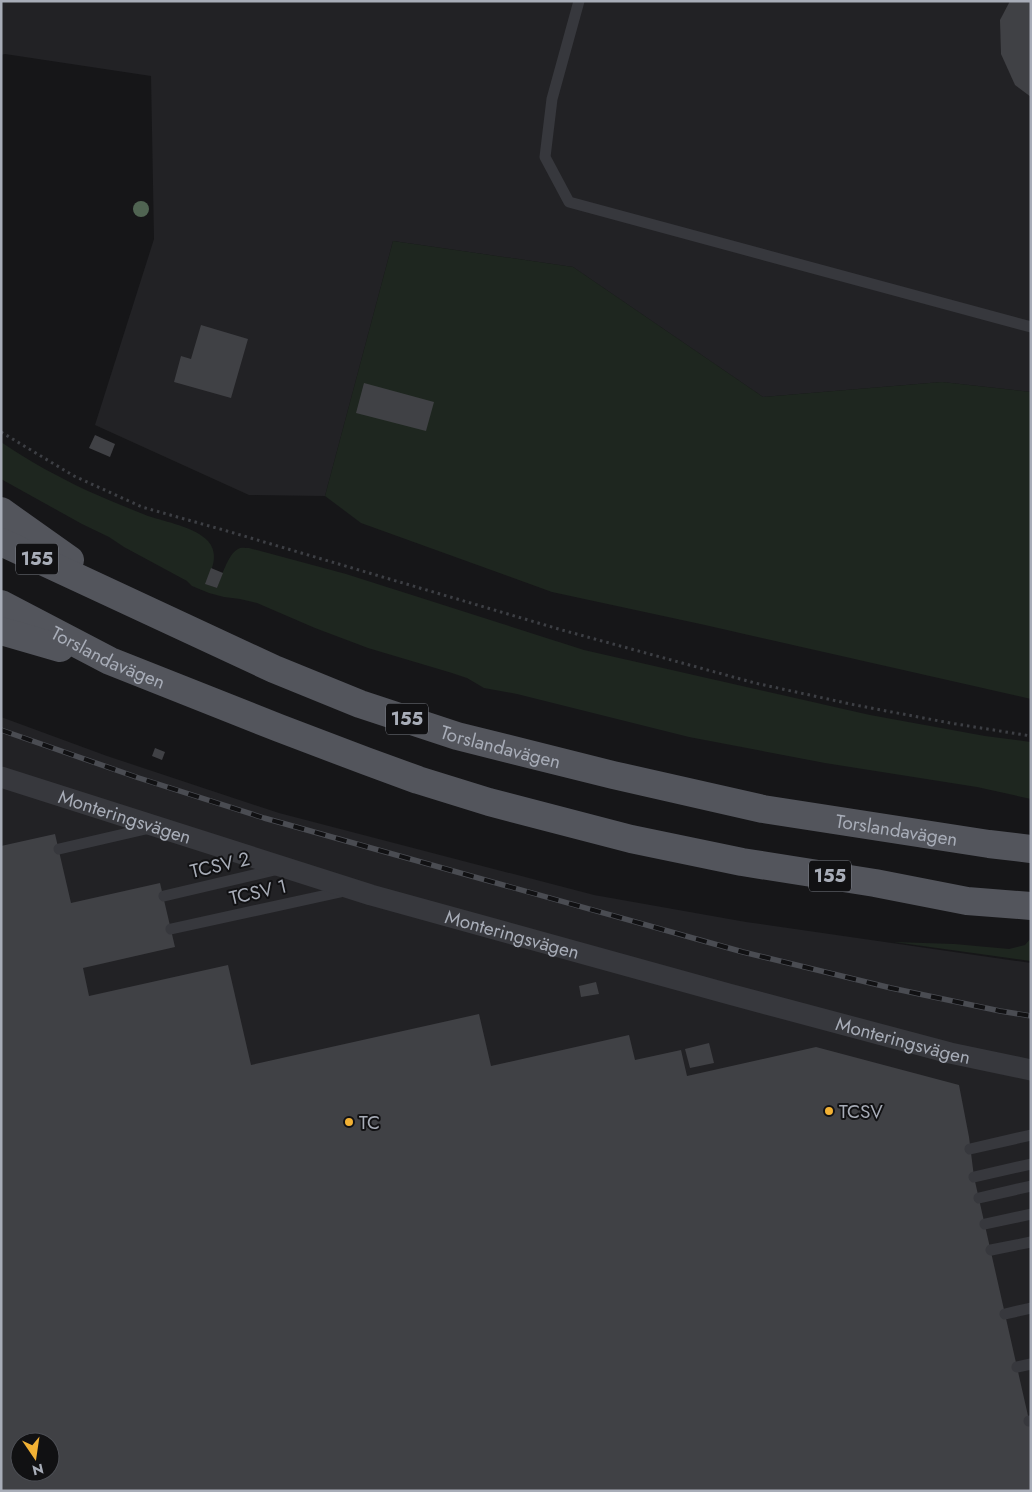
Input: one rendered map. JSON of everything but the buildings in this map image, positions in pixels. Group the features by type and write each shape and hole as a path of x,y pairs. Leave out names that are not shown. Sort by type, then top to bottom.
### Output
{"main road":[{"path":"1,511 128,602"},
{"name":"Torslandavägen","path":"1,542 274,669 360,704 457,736 613,775 764,809 1031,849"},
{"name":"Torslandavägen","path":"1,604 110,661 279,728 418,780 555,820 631,839 742,862 875,883 967,901 1031,906"},
{"path":"1,631 110,661"}],"street":[{"name":"Monteringsvägen","path":"1,777 352,889 950,1053 1031,1070"}],"lane":[{"path":"579,1 552,99 545,157 569,202 1031,327"},
{"path":"59,849 156,826"},
{"name":"TCSV 2","path":"164,896 284,868"},
{"name":"TCSV 1","path":"171,930 352,889"},
{"path":"970,1149 1031,1135"},
{"path":"974,1177 1031,1164"},
{"path":"979,1198 1031,1186"},
{"path":"984,1224 1031,1214"},
{"path":"990,1250 1031,1242"},
{"path":"1005,1314 1031,1308"},
{"path":"1017,1367 1031,1364"}],"path":[{"path":"1,432 74,476 142,507 227,530 562,630 755,683 884,710 1031,736"}],"shaded area":[{"path":"1,1 1031,1 1031,392 942,382 763,397 573,267 393,241 325,496 249,495 95,425 154,239 151,76 5,54 1,55"},
{"path":"393,241 573,267 763,397 942,382 1031,392 1031,699 552,592 361,523 325,496"},
{"path":"1,442 22,456 88,491 148,516 196,532 202,536 212,546 214,557 206,584 217,588 225,567 234,552 239,548 249,548 346,574 584,650 870,715 985,736 1031,742 1031,799 977,787 825,763 689,737 517,694 484,688 467,678 368,648 257,603 209,593 192,586 187,581 109,537 1,479"},
{"name":"TC","path":"1,717 107,756 279,813 594,895 746,922 1031,963 1031,1491 1,1491"},
{"path":"1031,938 1031,961 894,942 954,944 1009,949 1025,945"}],"railway":[{"path":"1,730 139,778 264,818 743,952 891,988 1031,1016"}],"place":[{"name":"TCSV","path":"829,1111"},
{"name":"TC","path":"349,1122"}]}
